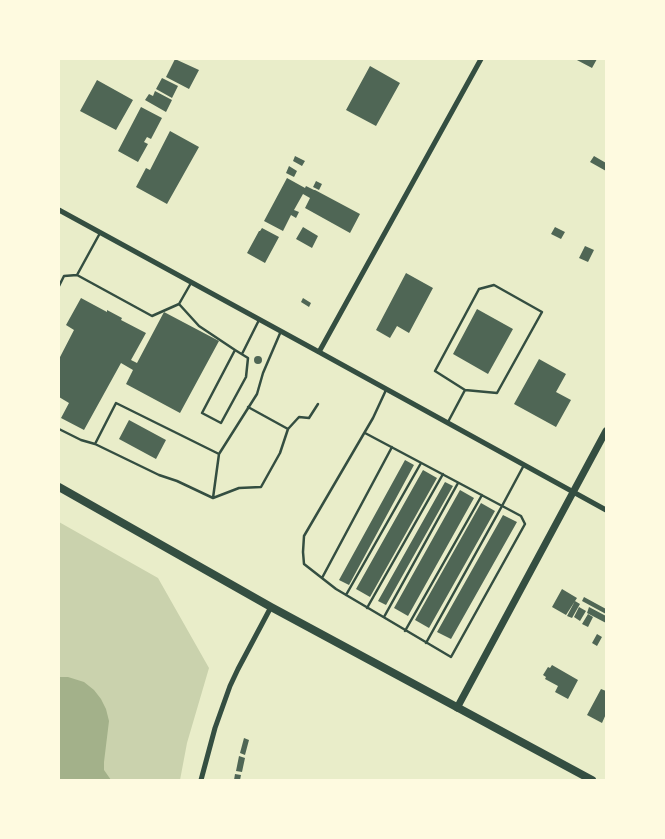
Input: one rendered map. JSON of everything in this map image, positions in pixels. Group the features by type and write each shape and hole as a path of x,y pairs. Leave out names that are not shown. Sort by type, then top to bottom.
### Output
{"main road":[{"path":"59,487 271,607 592,780"}],"street":[{"path":"319,352 481,59"},
{"path":"59,210 606,510"},
{"path":"457,708 606,431"},
{"path":"201,780 213,735 230,686 271,607"}],"lane":[{"path":"78,275 100,233"},
{"path":"59,286 64,276 78,275 152,316 180,304 191,282"},
{"path":"494,285 542,312 497,393 465,390 435,371 479,289 494,285"},
{"path":"180,304 198,326 248,358 246,377 220,423 202,413 235,350"},
{"path":"242,354 259,319"},
{"path":"213,498 218,454 257,394 263,373 281,331"},
{"path":"365,432 521,516 524,524 451,657 336,589 304,564 304,536 373,418 387,389"},
{"path":"448,422 465,390"},
{"path":"95,444 116,403 218,454"},
{"path":"59,429 213,498 239,488 261,487 280,453 288,429 299,417 309,418 318,404"},
{"path":"248,407 288,429"},
{"path":"322,578 392,447"},
{"path":"346,595 421,463"},
{"path":"426,643 524,464"},
{"path":"367,608 442,474"},
{"path":"384,618 458,483"},
{"path":"405,630 482,495"}],"shaded area":[{"path":"59,522 158,578 209,668 187,743 180,780 59,780"},
{"path":"59,677 68,677 84,682 101,699 109,721 104,770 111,780 59,780"}],"building":[{"path":"175,59 199,70 189,89 166,77"},
{"path":"575,59 597,59 592,68"},
{"path":"370,66 400,83 376,126 346,110"},
{"path":"162,78 178,86 172,98 156,89"},
{"path":"97,80 133,100 116,130 80,111"},
{"path":"155,91 172,100 166,112 145,100 149,94 153,96"},
{"path":"141,107 162,118 151,139 147,137 144,142 148,144 138,162 118,151"},
{"path":"170,131 199,147 167,204 136,187 146,168 150,170"},
{"path":"295,156 305,161 302,166 293,161"},
{"path":"594,156 606,163 606,171 590,162"},
{"path":"289,166 297,171 294,177 286,173"},
{"path":"287,178 305,188 306,186 315,190 360,214 350,233 305,208 310,198 303,194 294,210 299,212 296,218 291,215 283,231 264,221"},
{"path":"316,181 322,184 319,190 313,187"},
{"path":"303,227 318,236 312,248 296,239"},
{"path":"555,227 565,232 561,239 551,234"},
{"path":"262,228 279,237 265,263 247,253"},
{"path":"585,246 594,250 588,262 579,258"},
{"path":"406,273 433,288 409,333 397,326 390,338 376,330"},
{"path":"81,298 122,318 121,320 146,333 131,360 137,363 164,312 219,341 180,413 126,384 133,370 121,363 84,430 61,418 69,403 59,397 59,359 74,330 66,325"},
{"path":"303,298 311,303 309,307 301,302"},
{"path":"477,309 513,329 488,374 453,354"},
{"path":"258,356 262,360 258,364 254,360"},
{"path":"539,359 566,374 556,392 571,400 556,427 514,404"},
{"path":"129,420 166,440 156,459 119,439"},
{"path":"405,460 414,465 349,585 339,580"},
{"path":"423,470 437,478 370,597 356,589"},
{"path":"445,482 453,486 386,605 378,601"},
{"path":"460,490 474,498 408,616 394,608"},
{"path":"481,503 495,511 429,628 415,620"},
{"path":"503,515 517,522 451,639 437,632"},
{"path":"562,589 577,598 566,615 552,607"},
{"path":"584,597 606,609 606,614 582,601"},
{"path":"575,601 580,604 572,618 567,616"},
{"path":"579,607 586,611 580,621 574,617"},
{"path":"589,607 606,616 606,623 587,613"},
{"path":"588,614 593,617 588,627 582,624"},
{"path":"597,634 602,637 597,646 592,643"},
{"path":"552,665 578,680 568,699 555,692 558,686 545,679 546,677 543,675 548,667 550,668"},
{"path":"601,689 606,691 606,714 602,723 587,715"},
{"path":"244,738 249,740 245,755 240,753"},
{"path":"239,756 245,758 242,772 236,771"},
{"path":"235,774 241,775 240,780 234,780"}]}
